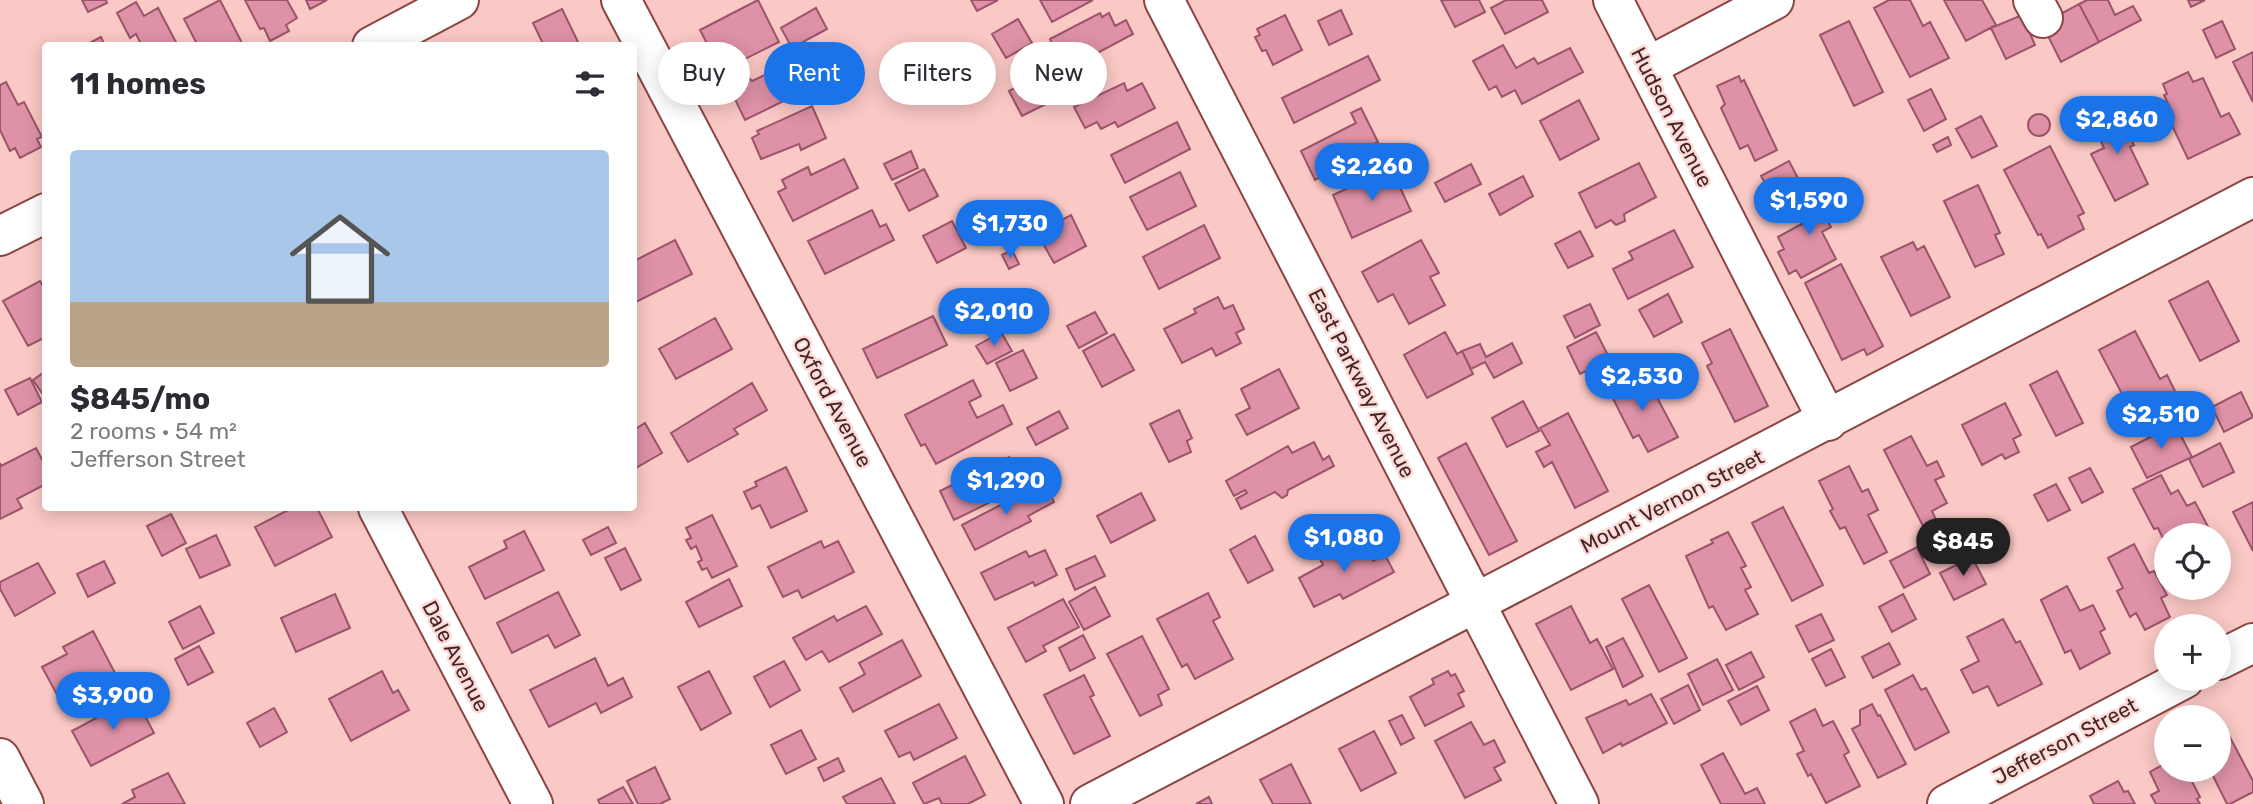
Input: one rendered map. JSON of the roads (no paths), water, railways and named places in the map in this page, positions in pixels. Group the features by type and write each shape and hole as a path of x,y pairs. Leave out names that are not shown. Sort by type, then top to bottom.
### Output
{"street":[{"path":"380,42 459,0"},
{"name":"Oxford Avenue","path":"621,0 1044,804"},
{"name":"East Parkway Avenue","path":"1164,0 1579,804"},
{"name":"Hudson Avenue","path":"1613,0 1828,421"},
{"path":"1647,67 1774,0"},
{"name":"Mount Vernon Street","path":"1090,804 2253,197"},
{"path":"0,236 42,215"},
{"name":"Dale Avenue","path":"380,511 533,804"},
{"path":"2231,654 2253,643"},
{"name":"Jefferson Street","path":"1947,804 2160,691"},
{"path":"0,758 24,804"}]}
